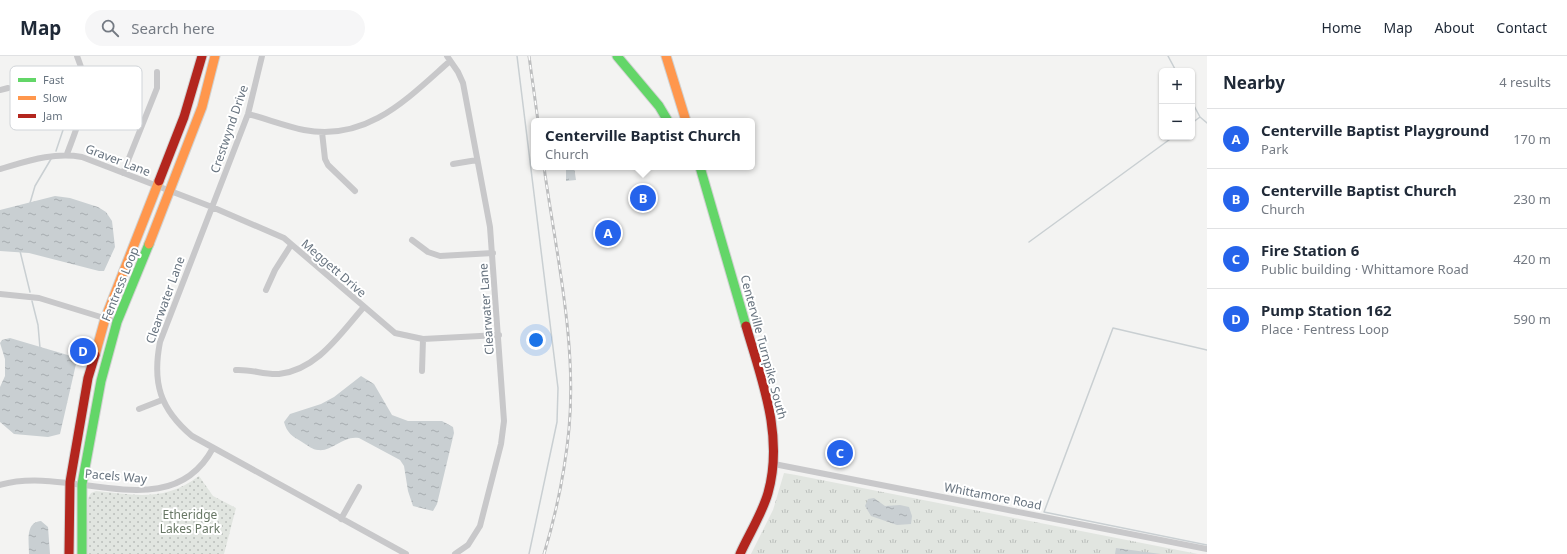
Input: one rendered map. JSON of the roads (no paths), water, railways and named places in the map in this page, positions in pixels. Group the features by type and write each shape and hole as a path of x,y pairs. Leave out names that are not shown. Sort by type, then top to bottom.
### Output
{"street":[{"path":"77,56 81,66"},
{"name":"Fentress Loop","path":"69,554 70,482 83,404 105,319 184,116 202,56"},
{"name":"Fentress Loop","path":"82,554 82,484 101,381 117,322 170,191 202,106 216,56"},
{"name":"Crestwynd Drive","path":"212,207 248,114 262,56"},
{"path":"617,56 659,106 666,118"},
{"path":"666,56 685,118"},
{"path":"248,114 304,130 322,132 352,129 387,114 400,105 448,59"},
{"name":"Clearwater Lane","path":"448,59 458,72 463,83 490,227 504,409 504,432 480,526 468,545 455,554"},
{"path":"142,126 157,88 157,72"},
{"path":"0,90 8,88"},
{"path":"67,154 76,130"},
{"path":"123,173 140,130"},
{"path":"322,132 324,159 354,191"},
{"name":"Graver Lane","path":"0,169 47,156 67,154 82,157 158,186"},
{"path":"453,164 477,160"},
{"name":"Centerville Turnpike South","path":"701,170 769,407 775,440 774,464 764,505 740,554"},
{"name":"Meggett Drive","path":"158,186 284,238 363,308 395,333 423,340 499,336"},
{"name":"Clearwater Lane","path":"212,207 160,342 157,370 162,400 175,420 183,428 213,448 406,554"},
{"path":"412,240 428,252 440,256 493,253"},
{"path":"266,290 275,270 291,245"},
{"path":"0,294 39,298 117,322"},
{"path":"236,370 277,374 308,365 325,350 363,308"},
{"path":"422,371 423,340"},
{"path":"139,409 162,400"},
{"name":"Pacels Way","path":"0,485 29,480 70,482 140,491 167,488 188,478 198,470 213,448"},
{"name":"Whittamore Road","path":"774,464 1207,548"},
{"path":"341,519 359,487"}],"water":[{"path":"566,170 574,170 576,180 566,181"},
{"path":"55,196 70,198 98,207 106,212 112,221 115,247 104,271 29,253 0,251 0,210"},
{"path":"10,338 71,356 75,359 76,364 60,434 48,437 14,434 0,422 0,387 5,376 5,359 0,343 2,340"},
{"path":"361,376 374,384 392,415 408,421 442,421 453,427 454,433 437,504 433,511 413,506 408,491 404,466 400,460 359,438 348,439 328,449 316,450 295,438 287,429 284,422 290,414 321,404 334,397"},
{"path":"874,498 885,506 900,505 909,507 912,516 911,524 897,525 871,516 865,506 868,499"},
{"path":"41,521 48,527 50,554 29,554 30,529 36,522"},
{"path":"1116,548 1161,554 1115,554"}],"waterway":[{"path":"517,56 531,169"},
{"path":"1168,56 1174,68"},
{"path":"1193,104 1200,117 1207,123"},
{"path":"1195,121 1200,117"},
{"path":"56,151 63,130"},
{"path":"1029,242 1169,140"},
{"path":"30,203 35,186 51,159"},
{"path":"529,554 557,422 558,388 531,170"},
{"path":"20,251 30,292"},
{"path":"32,301 38,325 40,348"},
{"path":"1207,350 1113,328 1044,512 1207,545"}],"railway":[{"path":"529,56 538,118"},
{"path":"544,170 568,331 571,396 569,429 562,476 556,508 544,554"}],"place":[{"name":"Centerville Baptist Church","path":"643,198"},
{"name":"Centerville Baptist Playground","path":"608,233"},
{"name":"Pump Station 162","path":"83,351"},
{"name":"Fire Station 6","path":"840,453"}],"park label":[{"name":"Etheridge Lakes Park","path":"190,521"}]}
